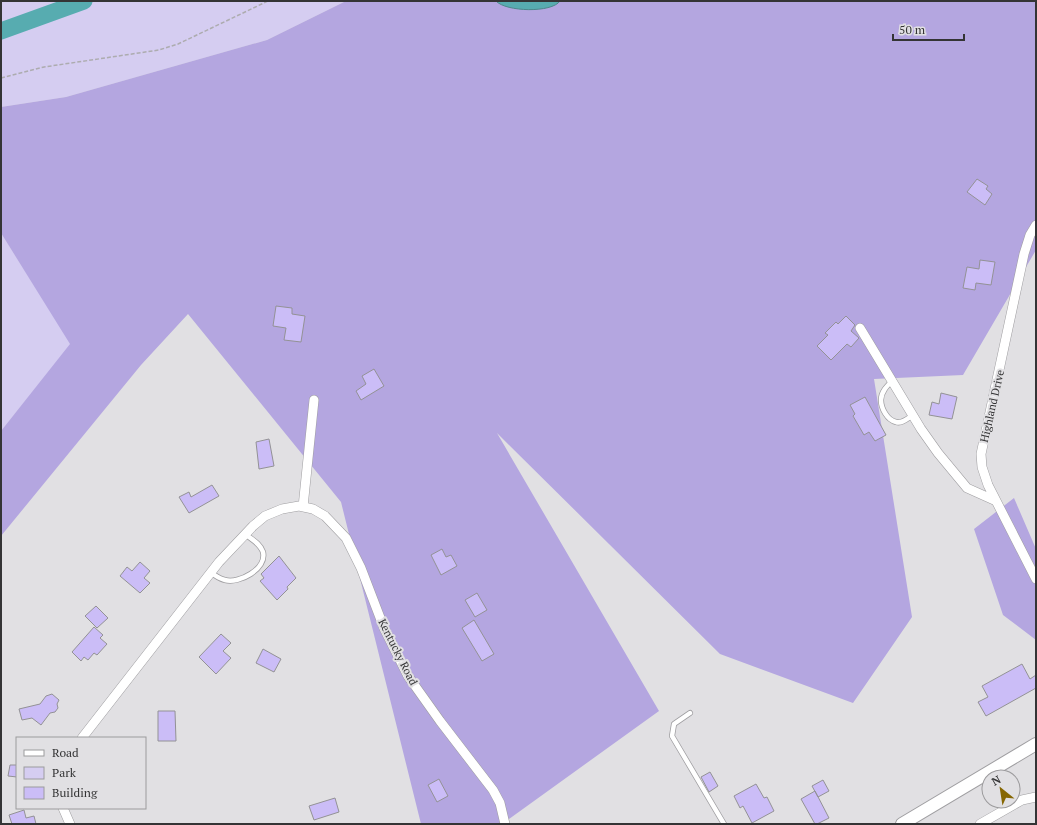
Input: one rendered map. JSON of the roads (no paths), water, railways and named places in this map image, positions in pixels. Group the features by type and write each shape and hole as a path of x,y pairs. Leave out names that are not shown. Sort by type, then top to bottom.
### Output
{"street":[{"name":"Highland Drive","path":"1036,224 1030,234 1024,254 981,454 982,467 996,501 1036,579"},
{"path":"860,328 938,454 967,488 996,501"},
{"path":"303,507 314,400"},
{"name":"Kentucky Road","path":"83,737 211,572 245,534 265,516 282,509 303,507 313,509 325,516 346,538 361,568 384,628 408,676 440,721 493,790 500,803 505,824"},
{"path":"902,824 1036,744"},
{"path":"980,824 1022,800 1036,797"},
{"path":"63,809 70,824"}],"lane":[{"path":"892,381 884,390 881,399 882,409 890,419 896,422 903,421 913,415"},
{"path":"211,572 225,580 235,580 248,576 260,566 263,560 263,552 258,544 245,534"},
{"path":"690,713 674,724 672,736 724,824"}],"water":[{"path":"496,1 560,1 548,8 529,10 501,5"}],"waterway":[{"path":"1,31 84,1"}]}
